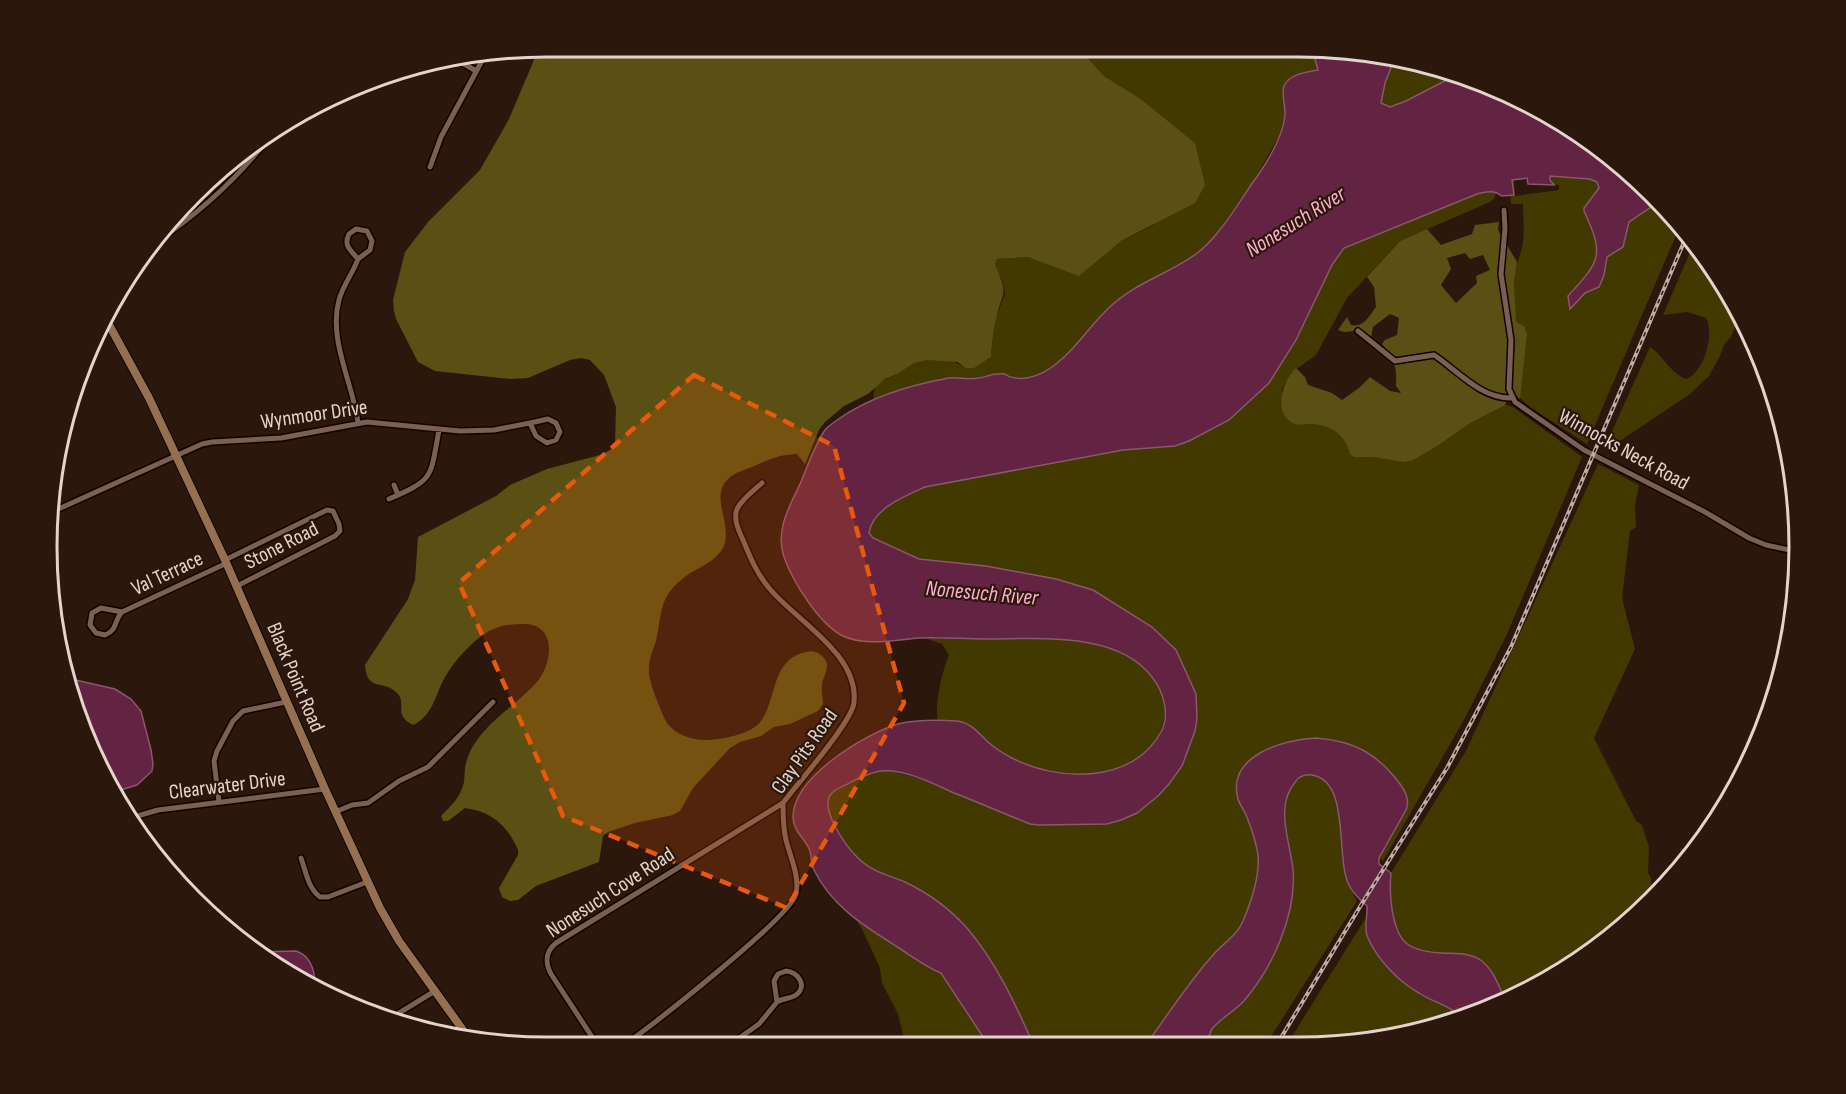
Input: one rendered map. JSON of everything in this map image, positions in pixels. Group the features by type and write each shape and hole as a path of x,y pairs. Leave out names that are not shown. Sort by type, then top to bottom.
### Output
{"main road":[{"name":"Black Point Road","path":"110,326 131,363 226,561 367,882 386,919 463,1030"}],"street":[{"path":"430,167 441,137 481,61"},
{"path":"464,64 476,71"},
{"path":"177,227 229,184 257,152"},
{"path":"1358,331 1395,361 1434,355 1483,391 1496,397 1512,398 1509,389 1510,327 1501,274 1505,229 1504,210"},
{"path":"358,259 346,243 350,232 359,229 369,233 372,241 370,249 358,259 341,290 336,317 339,342 358,423"},
{"name":"Winnocks Neck Road","path":"1512,398 1526,411 1593,455 1705,512 1757,542 1789,550"},
{"name":"Wynmoor Drive","path":"59,509 202,444 212,442 280,438 358,423 388,423 438,430 483,431 543,420 552,420 559,427 560,436 554,442 545,442 536,436 530,423"},
{"path":"389,499 426,479 433,462 438,430"},
{"name":"Clay Pits Road","path":"635,1037 749,944 793,900 796,881 785,837 783,803 846,721 854,705 854,692 842,659 769,589 752,562 737,524 736,514 742,501 762,483"},
{"path":"394,486 398,495"},
{"name":"Stone Road","path":"226,561 327,510 333,511 339,524 340,531 335,536 237,586"},
{"name":"Val Terrace","path":"123,612 98,608 91,615 90,625 98,634 108,634 114,629 123,612 226,561"},
{"path":"219,802 214,761 236,717 245,711 286,702"},
{"path":"335,812 371,801 399,781 428,767 493,702"},
{"name":"Clearwater Drive","path":"138,816 158,810 325,789"},
{"name":"Nonesuch Cove Road","path":"592,1037 551,974 546,962 549,950 567,936 783,803"},
{"path":"301,858 314,892 320,897 328,897 367,882"},
{"path":"741,1037 759,1024 777,1002 794,996 799,991 800,981 794,972 783,971 775,978 773,986 777,1002"},
{"path":"397,1013 435,991"}],"highlighted area":[{"path":"694,375 834,446 904,703 787,908 563,816 459,583"}],"shaded area":[{"path":"535,57 1087,57 1104,76 1141,99 1195,143 1205,185 1195,203 1121,241 1079,276 1028,257 997,259 995,264 1002,282 1003,293 995,324 991,357 974,368 965,368 958,362 927,360 914,363 885,379 868,394 844,406 825,422 819,430 805,464 797,454 786,455 729,478 721,494 726,533 721,551 674,587 662,608 649,668 651,683 659,706 670,727 688,737 709,740 744,733 755,727 762,719 784,666 791,658 810,651 821,655 827,664 822,688 823,704 818,711 790,724 774,727 761,736 740,742 730,748 693,788 680,811 673,815 635,823 608,832 603,836 599,862 536,886 518,900 510,901 502,897 499,888 518,855 518,850 504,827 483,812 465,808 448,821 443,821 441,816 461,792 466,763 479,737 537,682 542,674 549,655 547,637 535,626 524,624 502,626 483,635 464,651 445,677 429,711 413,725 403,717 400,697 397,693 369,679 365,665 408,599 415,580 418,537 496,496 510,485 547,469 600,455 612,449 615,443 616,407 604,375 590,360 581,358 570,360 528,378 511,379 435,371 418,362 396,319 393,300 405,252 428,222 480,170 509,119"},
{"path":"1087,57 1299,57 1313,57 1319,64 1319,72 1288,81 1284,86 1286,113 1279,136 1253,182 1208,245 1056,368 1036,377 981,380 873,399 875,386 918,361 946,360 965,368 989,359 995,319 1005,294 995,264 997,259 1028,257 1076,274 1121,241 1154,225 1195,143 1141,99 1104,76"},
{"path":"1392,66 1446,80 1390,107 1381,104 1385,83"},
{"path":"1560,133 1597,158 1622,179 1676,235 1587,444 1530,407 1517,395 1514,281 1524,232 1523,204 1511,204 1510,182","holes":["1527,178 1528,184 1559,185 1559,190 1515,196 1514,180"]},
{"path":"1491,191 1495,193 1495,197 1490,202 1400,241 1347,298 1316,355 1291,373 1282,389 1282,409 1457,428 1504,404 1513,407 1582,457 1507,634 1465,718 1383,861 1379,858 1401,820 1308,741 1259,854 1253,919 1155,1037 1030,1037 1022,1018 903,885 863,865 850,850 833,825 828,808 828,798 833,791 860,778 877,771 890,771 922,779 1039,825 1107,824 1137,813 1182,766 1195,731 1196,694 1176,651 1152,627 1093,590 919,559 879,543 867,534 868,528 874,518 887,506 922,487 1098,452 1174,446 1312,293 1344,248 1477,194"},
{"path":"1499,222 1498,230 1517,262 1514,281 1516,322 1524,326 1527,334 1520,399 1516,395 1509,396 1505,405 1470,423 1413,460 1403,462 1374,457 1354,457 1350,454 1342,437 1333,430 1314,424 1297,425 1288,420 1283,413 1283,389 1296,368 1305,377 1308,385 1332,393 1342,400 1370,377 1390,391 1401,393 1396,386 1394,364 1382,344 1385,340 1397,335 1399,318 1390,314 1373,327 1371,337 1363,330 1344,332 1338,330 1347,317 1351,325 1363,323 1376,307 1374,287 1367,277 1400,241 1427,229 1441,245 1472,234 1475,225","holes":["1465,253 1470,259 1483,255 1490,270 1476,276 1477,283 1456,303 1441,285 1451,269 1447,258"]},
{"path":"1690,252 1736,326 1709,376 1690,394 1608,449 1604,449 1650,347 1675,372 1686,379 1698,369 1703,361 1709,333 1706,318 1687,312 1663,315"},
{"path":"1598,464 1639,485 1635,506 1636,527 1630,531 1622,598 1635,649 1594,738 1636,821 1642,825 1649,847 1648,873 1651,886 1597,936 1544,971 1499,994 1480,960 1462,955 1423,951 1405,944 1395,923 1390,898 1391,873 1466,751"},
{"path":"989,634 1078,640 1128,657 1143,667 1154,679 1161,693 1164,708 1163,722 1158,737 1148,750 1125,767 1091,776 1067,776 1037,772 938,724 939,689 949,655 942,644 925,638 952,639"},
{"path":"1310,773 1319,776 1333,789 1342,819 1351,887 1357,901 1271,1037 1206,1037 1293,877 1285,826 1285,799 1289,788 1301,776"},
{"path":"1365,919 1367,933 1455,1012 1395,1028 1363,1033 1292,1037"},
{"path":"856,920 943,972 983,1037 904,1037 898,1014 882,983 880,968"}],"water":[{"name":"Nonesuch River","path":"1313,57 1331,58 1392,66 1381,103 1390,107 1447,80 1487,94 1544,123 1571,140 1622,179 1651,207 1629,222 1623,247 1607,257 1599,287 1585,293 1570,309 1568,296 1593,266 1596,257 1595,238 1584,208 1599,188 1597,182 1590,179 1550,176 1554,185 1528,184 1527,178 1512,180 1514,195 1502,196 1496,192 1477,194 1344,248 1332,265 1296,340 1269,383 1229,420 1175,446 1123,450 925,487 891,504 876,517 869,533 873,538 919,559 986,566 1056,579 1093,590 1152,627 1176,650 1196,694 1195,731 1182,766 1159,795 1137,813 1107,824 1030,824 918,777 890,771 869,774 831,794 828,809 831,818 857,857 873,869 922,891 953,914 967,928 996,969 1030,1037 983,1037 941,973 862,924 830,895 814,870 810,851 795,827 793,817 796,802 805,787 818,773 850,747 884,729 912,722 943,720 962,722 971,726 1009,756 1030,766 1051,771 1093,774 1114,769 1132,761 1148,749 1161,732 1165,711 1160,690 1152,677 1137,662 1119,652 1076,641 1029,638 919,638 869,642 841,635 815,611 788,567 781,538 784,519 821,436 826,428 852,410 906,388 949,378 974,379 994,374 1006,374 1011,377 1025,378 1040,374 1061,360 1105,311 1123,296 1186,261 1204,248 1226,222 1272,152 1283,125 1285,112 1283,90 1286,82 1299,74 1318,70"},
{"path":"76,680 115,689 131,699 141,711 153,764 152,771 137,785 122,790 94,735"},
{"path":"1316,738 1342,742 1364,750 1383,764 1400,784 1406,793 1408,803 1379,858 1379,864 1391,873 1392,910 1397,929 1406,943 1418,949 1473,956 1482,961 1493,974 1502,993 1455,1012 1411,988 1389,969 1368,938 1367,906 1349,885 1345,873 1340,822 1332,791 1324,780 1307,775 1297,779 1286,801 1285,824 1293,869 1291,904 1287,922 1264,974 1243,1002 1212,1029 1209,1037 1151,1037 1186,988 1237,931 1249,906 1256,880 1258,855 1250,824 1238,799 1237,784 1241,771 1260,753 1274,746"},
{"path":"272,952 301,953 309,960 314,978 302,971"}],"railway":[{"path":"1281,1037 1447,768 1511,647 1683,243"}]}
